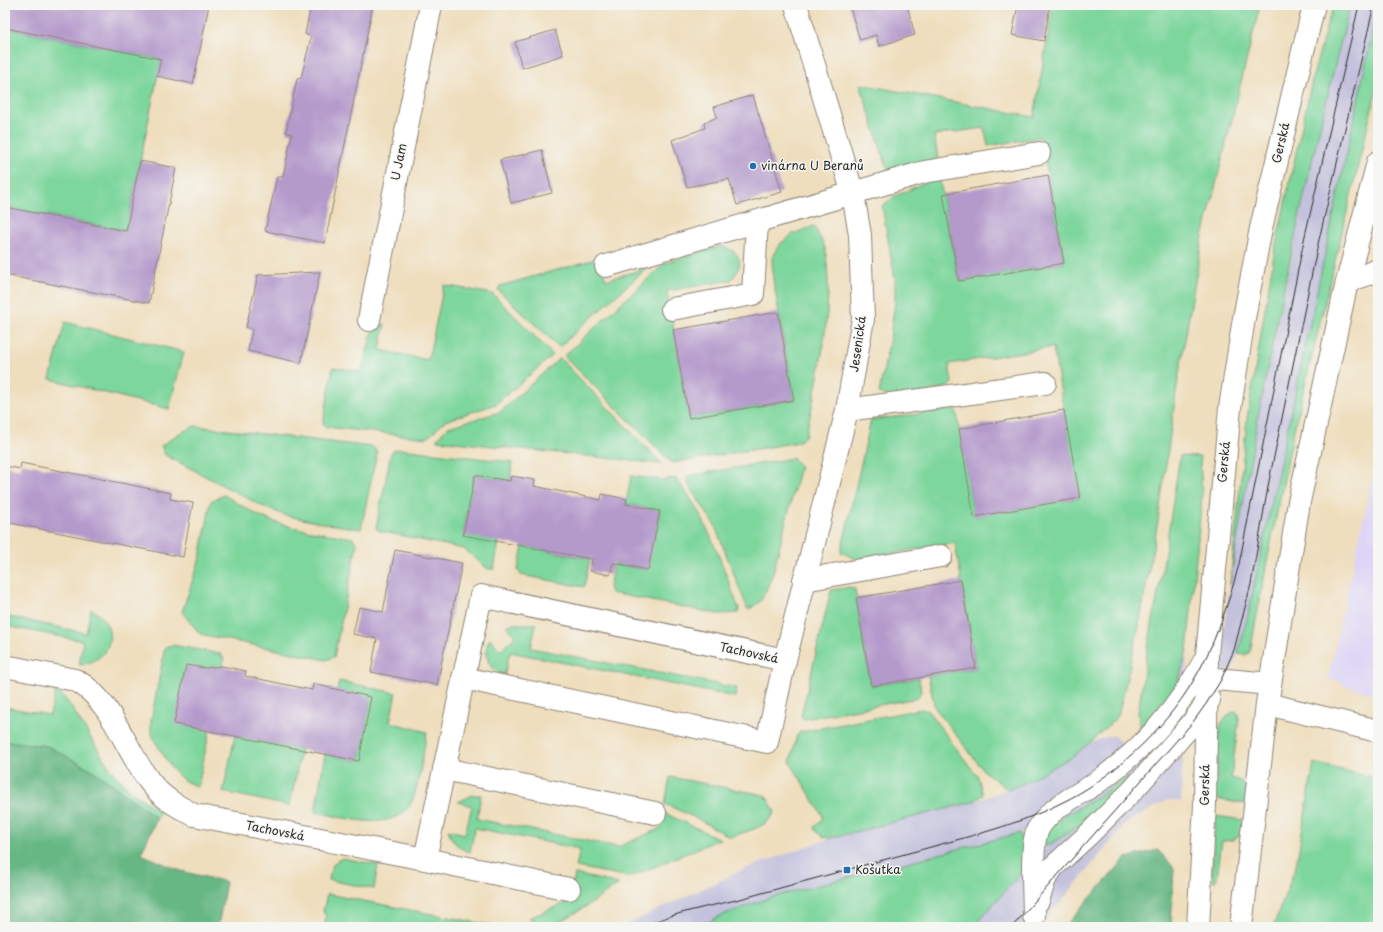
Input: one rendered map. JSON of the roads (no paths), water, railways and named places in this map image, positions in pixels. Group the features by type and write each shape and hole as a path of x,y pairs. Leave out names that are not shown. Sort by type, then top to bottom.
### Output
{"street":[{"name":"U Jam","path":"369,320 431,5"},
{"name":"Jesenická","path":"785,660 847,410 863,319 860,235 853,194 796,5"},
{"name":"Gerská","path":"1198,927 1205,805 1206,704 1208,679 1207,655 1230,408 1244,318 1261,228 1314,5"},
{"path":"606,266 924,172 1039,153"},
{"path":"1241,927 1269,694 1300,502 1347,282 1372,217 1378,162"},
{"path":"672,309 753,294 757,222"},
{"path":"1347,282 1378,270"},
{"path":"847,410 1045,383"},
{"path":"804,580 941,556"},
{"name":"Tachovská","path":"5,666 65,677 86,685 103,704 150,782 172,803 194,815 425,859 463,678 481,596 785,660 767,742 463,678"},
{"path":"1033,922 1034,843 1037,830 1048,815 1062,803 1098,782 1131,756 1153,734 1174,709 1208,679 1269,694 1378,731"},
{"path":"1033,922 1042,885 1052,868 1088,835 1133,790 1176,742 1206,704"},
{"path":"444,769 655,813"},
{"path":"425,859 569,889"}],"tram line":[{"path":"642,927 667,917 744,898 982,833 1042,812 1080,793 1117,767 1151,736 1167,718 1192,683 1214,641 1239,564 1304,240 1359,5"},
{"path":"1012,927 1193,722 1221,680 1234,650 1251,584 1269,481 1318,244 1374,5"}],"place":[{"name":"vinárna U Beranů","path":"753,166"},
{"name":"Košutka","path":"847,870"}]}
